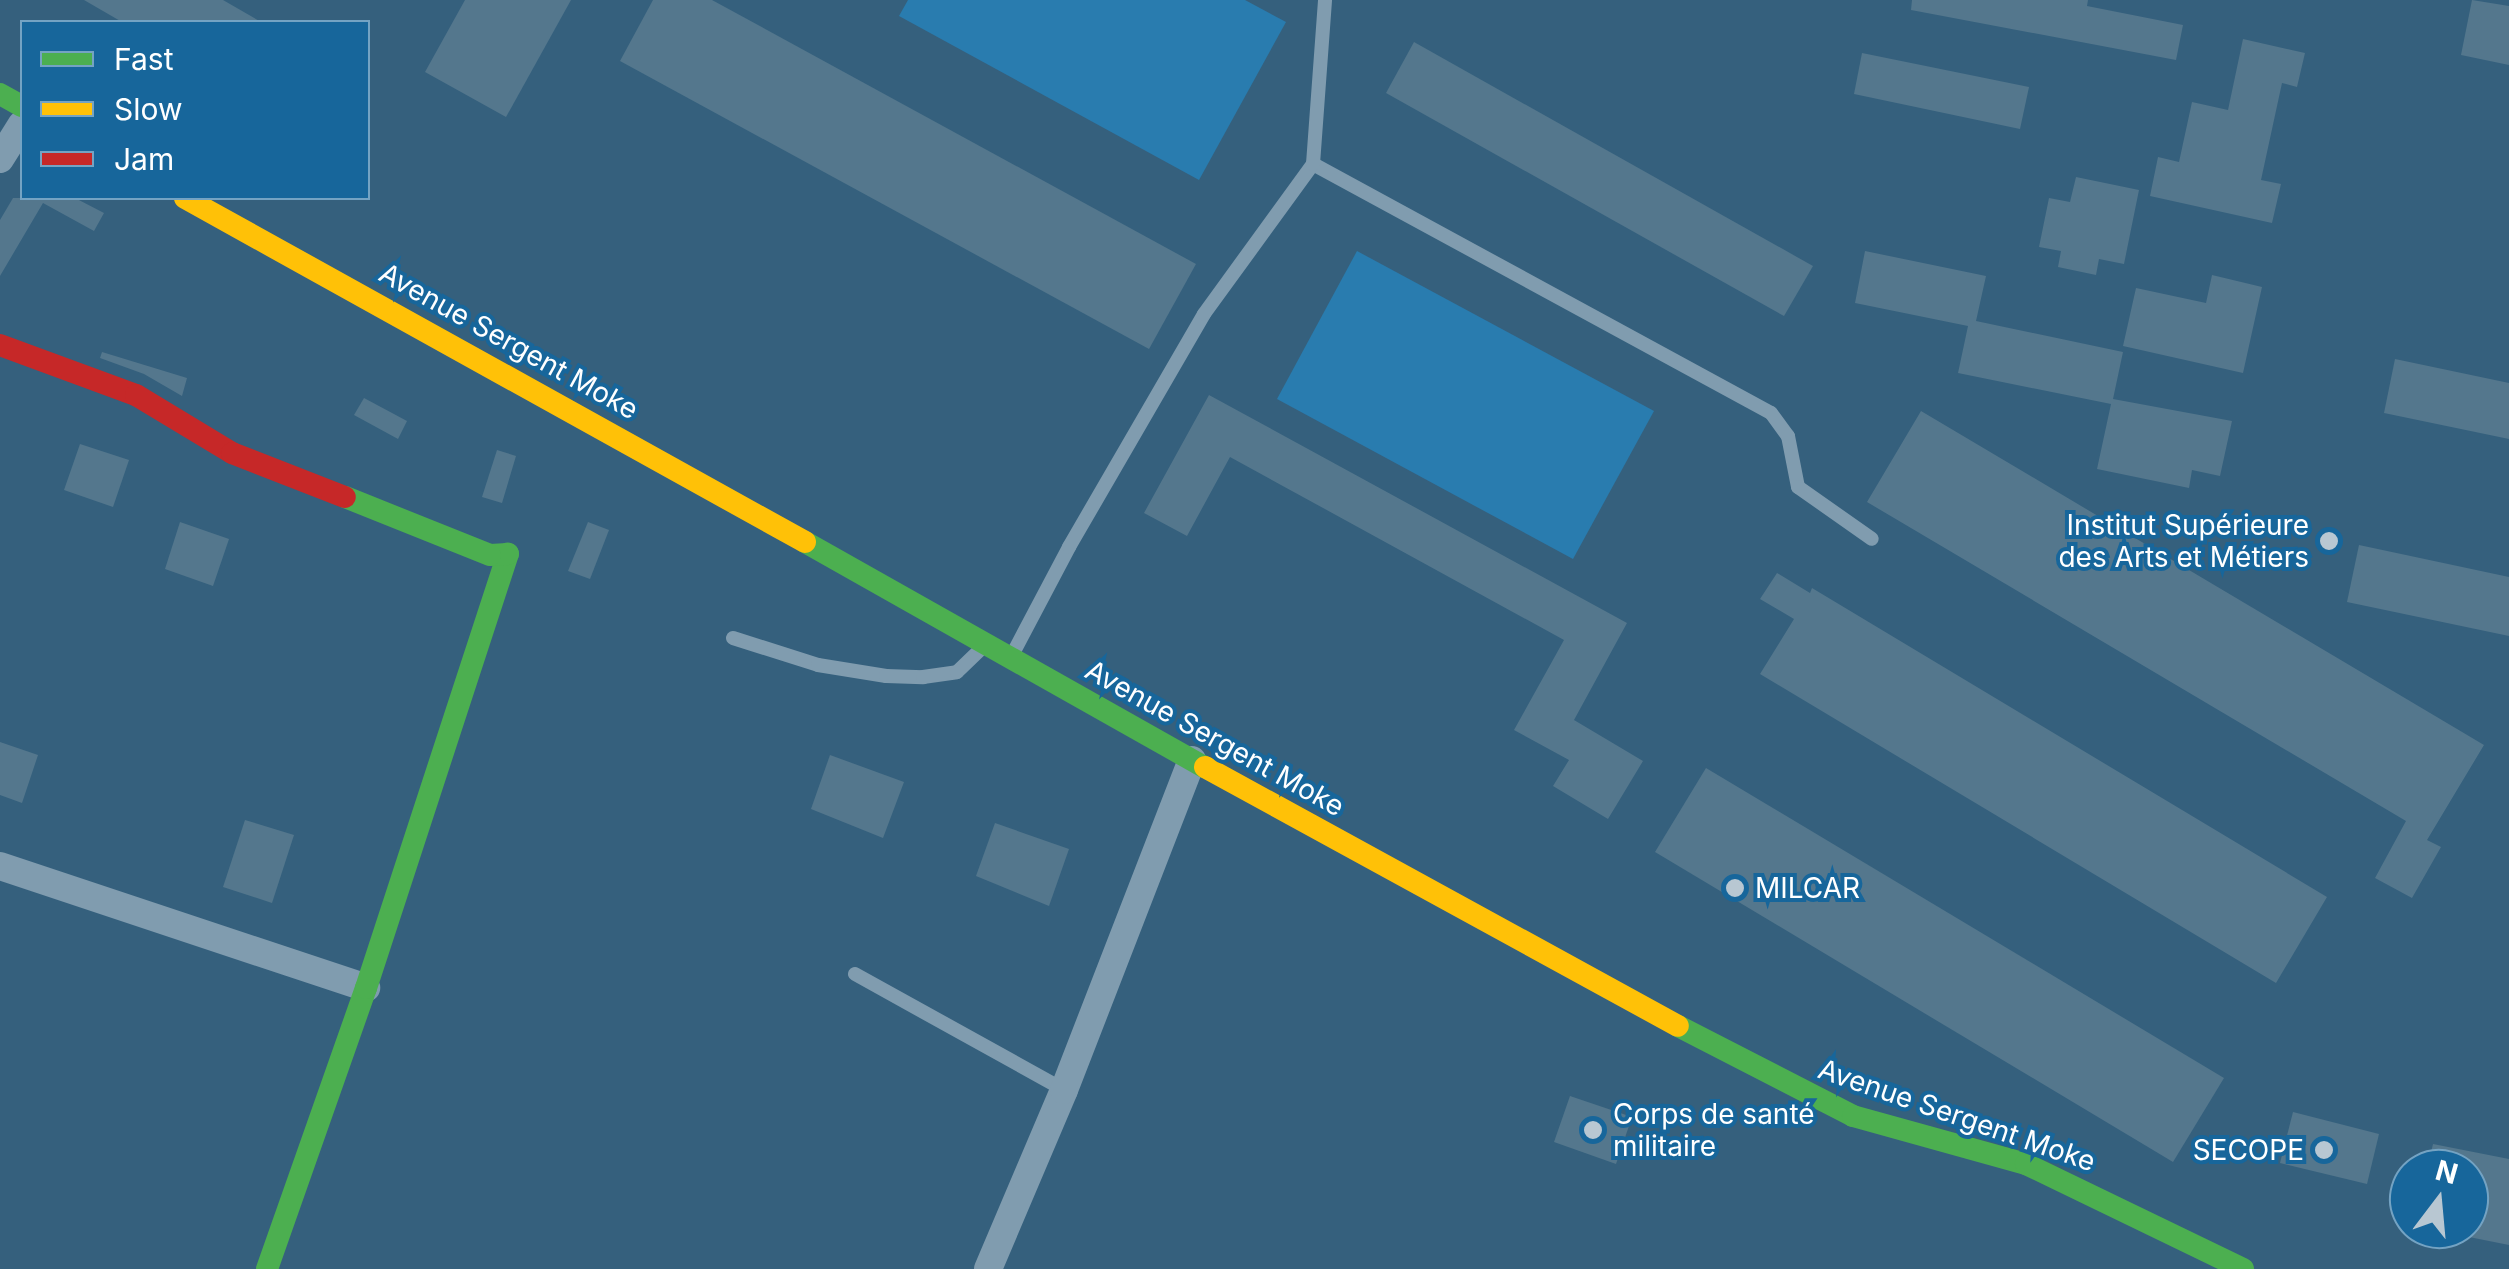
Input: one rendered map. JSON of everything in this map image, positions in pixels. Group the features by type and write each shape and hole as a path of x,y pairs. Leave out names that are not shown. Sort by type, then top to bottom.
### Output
{"main road":[{"name":"Avenue Sergent Moke","path":"189,200 674,466 1010,660 1808,1096 1853,1116 2026,1164 2243,1269"},
{"path":"0,346 136,394 232,453 490,556 508,554 366,988 267,1269"}],"street":[{"path":"0,159 20,127"},
{"path":"988,1269 1064,1090 1192,760"},
{"path":"0,866 366,988"}],"lane":[{"path":"1010,660 1204,314 1313,164 1325,0"},
{"path":"1313,164 1770,414 1788,436 1798,486 1872,539"},
{"path":"734,638 864,675 923,678 956,672 975,659 984,644"},
{"path":"855,974 1064,1090"}],"shaded area":[{"path":"908,0 1245,0 1286,22 1199,180 899,16"},
{"path":"1357,251 1654,411 1573,559 1277,399"}],"building":[{"path":"84,0 223,0 258,20 119,20"},
{"path":"465,0 571,0 506,117 425,72"},
{"path":"653,0 712,0 1196,264 1149,349 620,61"},
{"path":"1912,0 2088,0 2087,6 2183,25 2176,60 1911,10"},
{"path":"2472,0 2509,6 2509,65 2461,55"},
{"path":"2243,39 2305,53 2297,87 2282,83 2261,180 2281,184 2272,223 2150,196 2158,157 2179,162 2192,102 2228,110"},
{"path":"1414,42 1813,266 1784,316 1386,93"},
{"path":"1862,53 2029,87 2020,129 1854,94"},
{"path":"2076,177 2139,190 2124,264 2099,259 2096,275 2058,267 2061,251 2039,247 2049,198 2070,202"},
{"path":"13,198 79,200 104,213 94,231 43,203 0,276 0,220"},
{"path":"1865,251 1986,276 1976,321 2123,352 2113,399 2232,421 2220,476 2192,470 2189,488 2097,469 2111,404 1958,373 1968,326 1855,303"},
{"path":"2212,275 2262,287 2243,373 2123,346 2136,288 2206,303"},
{"path":"102,352 187,378 182,396 144,374 100,358"},
{"path":"2395,359 2509,383 2509,439 2384,413"},
{"path":"1209,395 1627,623 1574,720 1643,761 1608,819 1553,786 1569,760 1514,730 1564,640 1230,457 1187,536 1144,513"},
{"path":"364,398 407,421 398,439 354,415"},
{"path":"1921,411 2484,745 2427,840 2441,847 2412,898 2375,878 2406,821 1867,502"},
{"path":"80,444 129,460 113,507 64,490"},
{"path":"497,450 516,456 502,503 482,497"},
{"path":"180,522 229,539 213,586 165,569"},
{"path":"588,522 609,530 590,579 568,571"},
{"path":"2359,545 2509,577 2509,636 2347,602"},
{"path":"1777,573 1810,593 1812,588 2327,897 2276,983 1760,674 1794,619 1760,599"},
{"path":"0,742 38,755 22,803 0,795"},
{"path":"830,755 904,782 883,838 811,809"},
{"path":"1706,768 2224,1078 2173,1162 1655,852"},
{"path":"245,820 294,835 272,903 223,887"},
{"path":"995,823 1069,849 1049,906 976,876"},
{"name":"Corps de santé militaire","path":"1570,1096 1632,1117 1616,1164 1554,1142"},
{"path":"2293,1112 2379,1134 2367,1184 2280,1163"},
{"path":"2433,1144 2458,1149 2432,1149"},
{"path":"2489,1155 2509,1159 2509,1245 2489,1241"}],"traffic: fast":[{"path":"0,94 20,105"},
{"path":"267,1269 366,988 508,554 490,555 345,497"},
{"path":"805,542 1205,767"},
{"path":"1678,1026 1853,1116 2026,1164 2243,1269"}],"traffic: slow":[{"path":"189,200 805,542"},
{"path":"1205,767 1678,1026"}],"traffic: jam":[{"path":"0,345 136,395 232,453 345,497"}],"place":[{"name":"Institut Supérieure des Arts et Métiers","path":"2329,541"},
{"name":"MILCAR","path":"1735,888"},
{"name":"Corps de santé militaire","path":"1593,1130"},
{"name":"SECOPE","path":"2324,1150"}]}
